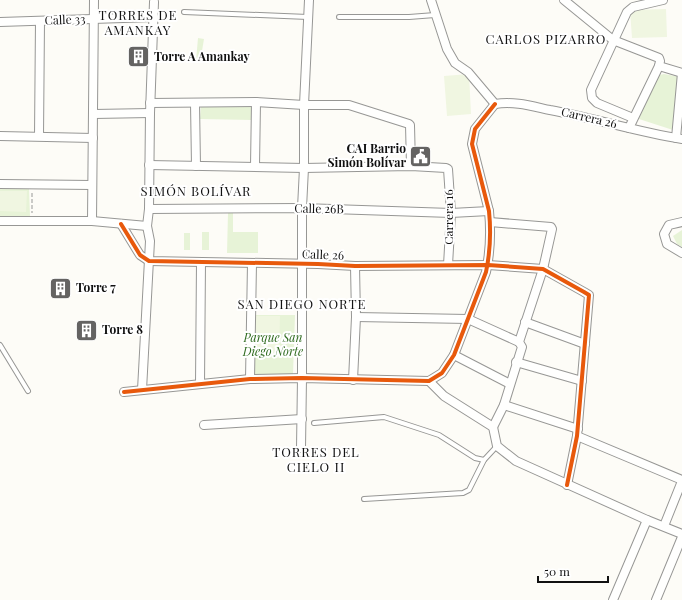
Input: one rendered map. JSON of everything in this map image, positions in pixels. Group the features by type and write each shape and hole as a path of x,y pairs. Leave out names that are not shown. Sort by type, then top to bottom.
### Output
{"street":[{"path":"92,221 94,0"},
{"path":"301,448 302,208 304,168 304,105 309,0"},
{"path":"124,392 250,379 302,378 429,381 442,373 454,355 488,265 489,212 472,144 475,129 495,104 468,72 456,63 447,49 431,0"},
{"path":"564,0 614,40 682,73 679,139"},
{"path":"633,118 597,103 592,98 591,90 627,12 633,7 663,0"},
{"path":"142,390 150,241 147,226 149,209 150,103 154,2"},
{"name":"Calle 33","path":"0,22 154,17"},
{"path":"39,136 40,21"},
{"path":"629,128 659,62"},
{"path":"149,164 304,168 411,166 410,125 407,122 349,105 304,105 256,102 150,103"},
{"path":"255,166 256,102"},
{"name":"Carrera 26","path":"495,104 509,102 586,117 679,139"},
{"path":"195,103 196,166"},
{"path":"94,114 150,113"},
{"path":"0,136 93,138"},
{"name":"Carrera 16","path":"411,166 448,169 451,213 448,265"},
{"path":"0,184 92,185"},
{"name":"Calle 26B","path":"149,209 302,208 451,213 489,212"},
{"path":"0,221 92,221 147,226"},
{"path":"490,222 551,227 552,229 543,269 519,342"},
{"path":"682,222 669,225 664,234 667,244 682,253"},
{"path":"122,224 140,254 149,261"},
{"name":"Calle 26","path":"149,261 355,266 488,265 543,269"},
{"path":"200,384 201,262"},
{"path":"250,379 252,263"},
{"path":"353,380 356,317 355,266"},
{"path":"543,269 588,295 578,432 567,485"},
{"path":"356,317 468,320 519,342 522,347 516,362 504,405 494,427 497,446 516,461 567,485 682,534"},
{"path":"525,322 585,344"},
{"path":"454,355 510,384"},
{"path":"516,362 582,381"},
{"path":"429,381 444,396 494,427"},
{"path":"504,405 578,432 682,480 664,526"},
{"path":"204,425 302,419"},
{"path":"613,600 647,520"},
{"path":"656,600 682,537"}],"lane":[{"path":"184,12 308,17"},
{"path":"339,18 435,15"},
{"path":"0,345 28,391"},
{"path":"314,424 384,417 439,435 475,458 484,460"},
{"path":"364,499 463,493 469,490 484,460 497,446"}],"path":[{"path":"32,185 32,221"}],"green space":[{"path":"666,9 667,37 632,38 630,10"},
{"path":"198,38 204,39 200,63 196,61"},
{"path":"469,74 471,114 447,116 444,76"},
{"path":"664,74 680,77 673,130 639,119 641,108 655,76"},
{"path":"201,106 251,106 252,120 200,119"},
{"path":"0,185 29,188 30,216 0,216"},
{"path":"0,191 27,191 26,212 0,211"},
{"path":"228,213 233,213 233,232 258,232 258,253 227,253"},
{"path":"682,230 682,247 677,244 673,236"},
{"path":"202,232 209,232 209,250 202,250"},
{"path":"184,233 190,233 190,250 184,250"},
{"name":"Parque San Diego Norte","path":"253,315 295,315 293,374 252,377"},
{"path":"254,316 280,316 279,358 253,357"}],"cycle path":[{"path":"124,392 250,379 302,378 429,381 442,373 454,355 486,272 490,242 489,211 472,144 475,129 495,104"},
{"path":"121,224 140,255 149,261 355,266 488,265 543,269 584,292 589,295 577,436 567,485"}],"place":[{"name":"Torre A Amankay","path":"139,57"},
{"name":"CAI Barrio Simón Bolívar","path":"421,156"},
{"name":"Torre 7","path":"60,288"},
{"name":"Torre 8","path":"87,330"}],"district":[{"name":"TORRES DE AMANKAY","path":"138,22"},
{"name":"CARLOS PIZARRO","path":"546,39"},
{"name":"SIMÓN BOLÍVAR","path":"196,191"},
{"name":"SAN DIEGO NORTE","path":"302,304"},
{"name":"TORRES DEL CIELO II","path":"316,460"}]}
